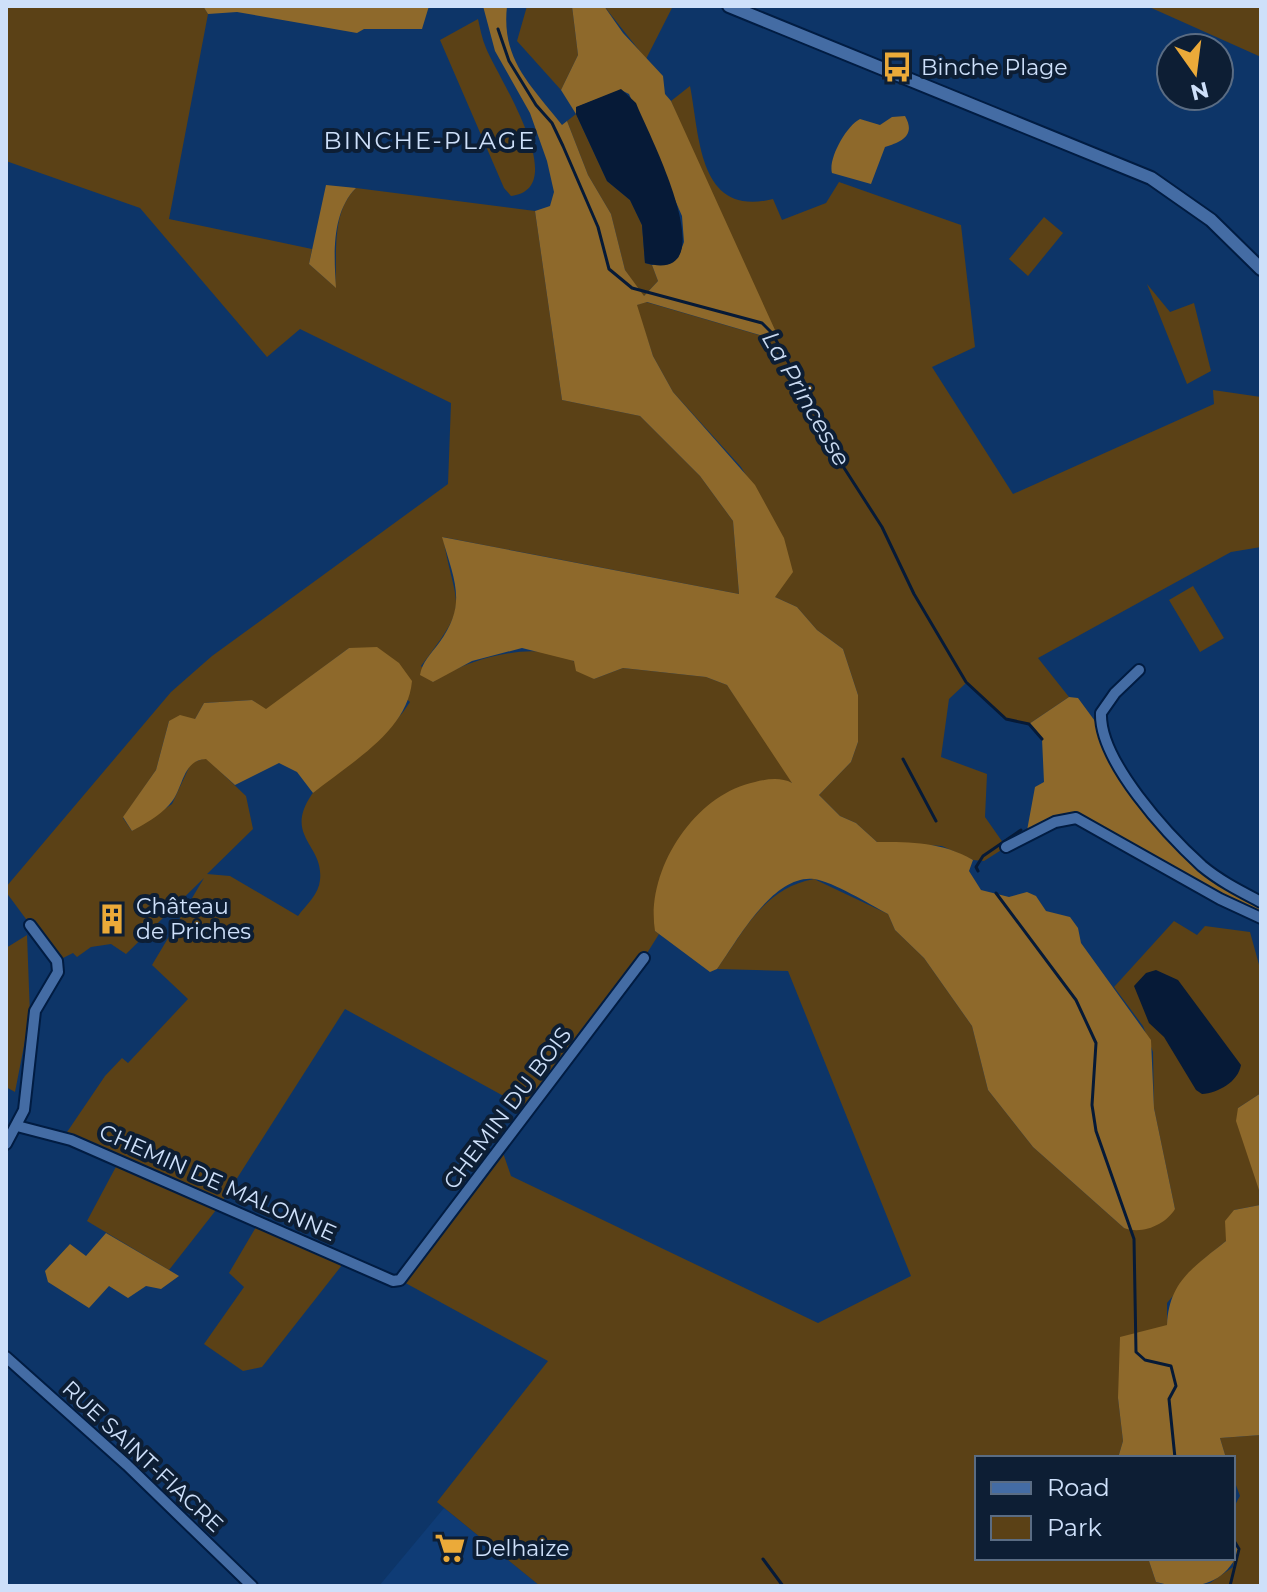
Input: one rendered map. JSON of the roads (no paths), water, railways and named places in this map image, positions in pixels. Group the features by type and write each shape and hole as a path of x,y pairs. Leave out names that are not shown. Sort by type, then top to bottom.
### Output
{"street":[{"path":"729,6 1151,178 1211,220 1261,269"},
{"path":"1139,670 1115,693 1101,713 1108,743 1131,784 1155,816 1203,867 1231,887 1261,902"},
{"path":"1006,847 1055,822 1076,818 1220,899 1261,918"},
{"path":"6,1144 24,1110 35,1011 58,972 57,961 30,925"},
{"name":"CHEMIN DU BOIS","path":"400,1280 644,958"},
{"name":"CHEMIN DE MALONNE","path":"17,1126 71,1140 393,1281 400,1280"},
{"name":"RUE SAINT-FIACRE","path":"6,1357 127,1465 252,1586"}],"waterway":[{"name":"La Princesse","path":"498,29 509,61 536,105 552,123 563,146 598,227 609,269 632,288 762,323 772,333 815,410 830,446 882,527 914,594 966,682 1006,719 1029,724 1042,739"},
{"path":"903,759 936,821"},
{"path":"978,871 976,867 983,856 1021,830"},
{"name":"La Princesse","path":"996,893 1076,1000 1096,1043 1092,1105 1096,1131 1134,1239 1136,1352 1145,1360 1171,1366 1176,1386 1169,1399 1175,1456"},
{"name":"La Princesse","path":"1230,1586 1239,1549 1235,1542"},
{"path":"763,1559 783,1586"}],"place":[{"name":"Binche Plage","path":"897,67"},
{"name":"Château de Priches","path":"112,919"},
{"name":"Delhaize","path":"450,1548"}],"district":[{"name":"BINCHE-PLAGE","path":"430,141"}]}
